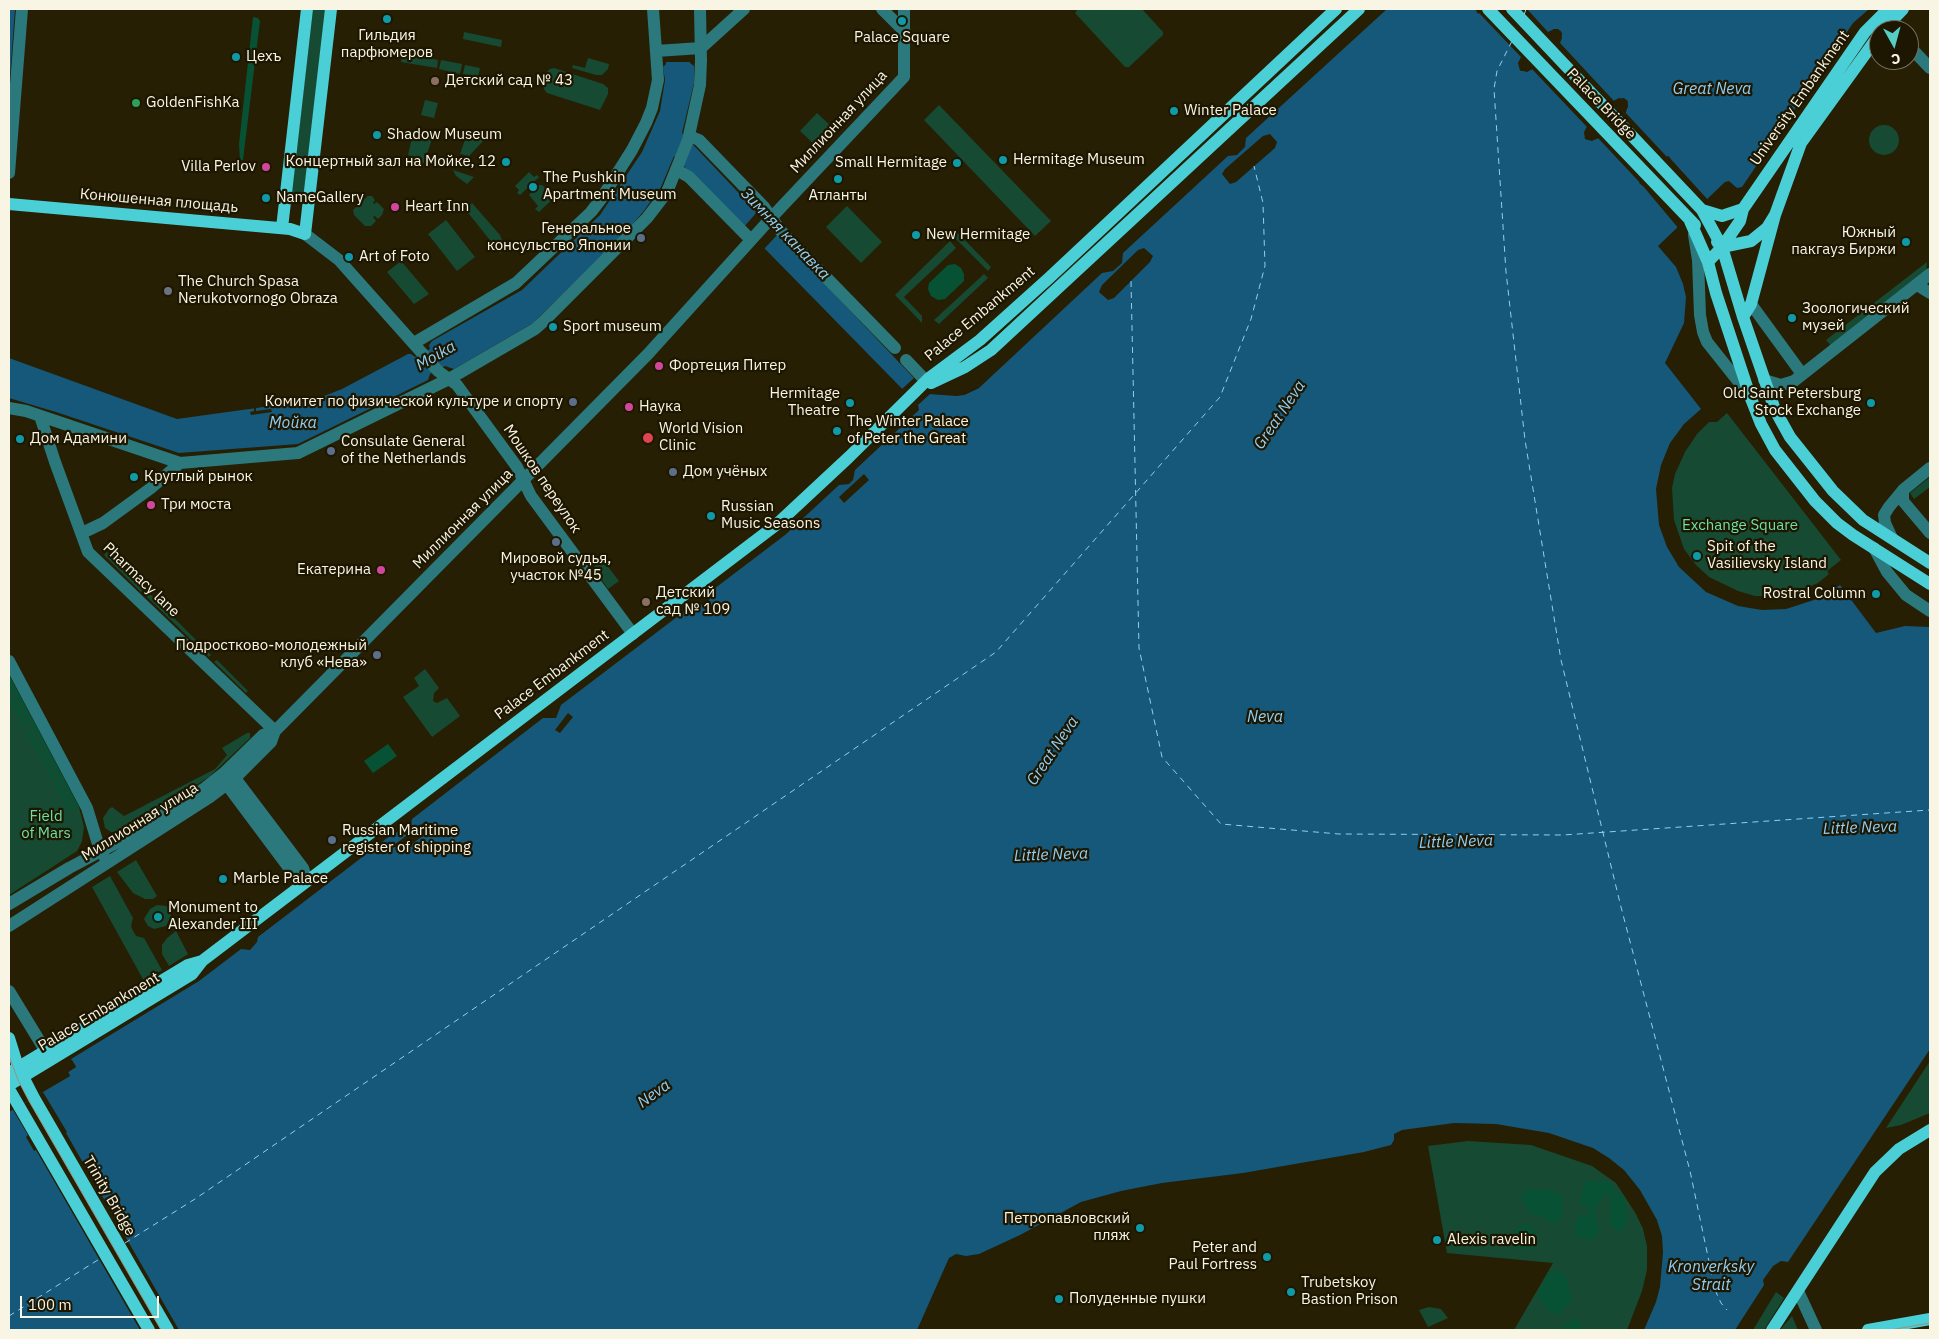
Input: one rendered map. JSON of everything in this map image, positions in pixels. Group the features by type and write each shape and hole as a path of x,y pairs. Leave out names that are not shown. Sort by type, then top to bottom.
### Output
{"main road":[{"path":"282,228 307,9"},
{"path":"305,234 331,9"},
{"name":"Palace Embankment","path":"17,1072 192,974 202,961 776,525 925,383 980,340 1049,278 1336,9"},
{"path":"925,383 933,382 965,367 991,350 1220,135 1359,9"},
{"name":"Palace Bridge","path":"1488,9 1692,225"},
{"name":"Palace Bridge","path":"1512,9 1702,210"},
{"name":"University Embankment","path":"1889,20 1903,9"},
{"name":"University Embankment","path":"1708,262 1722,247 1740,220 1743,209 1866,32 1869,31"},
{"name":"University Embankment","path":"1775,215 1801,142 1869,48"},
{"path":"285,199 286,207 298,213 305,209 309,202"},
{"name":"Конюшенная площадь","path":"9,204 282,228 305,234"},
{"path":"1702,210 1722,216 1743,209"},
{"path":"1702,210 1722,247 1743,317 1780,421 1833,491 1872,526 1930,563"},
{"path":"1692,225 1722,247 1751,241 1767,228 1775,215"},
{"path":"1743,317 1751,304 1775,215"},
{"path":"1692,225 1708,262 1750,396 1767,438 1815,501 1837,523 1930,584"},
{"name":"Palace Embankment","path":"17,1072 45,1050 188,965 202,961"},
{"name":"Trinity Bridge","path":"9,1038 17,1072 34,1098 168,1330"},
{"path":"9,1085 17,1072"},
{"path":"9,1089 149,1330"},
{"path":"1772,1330 1875,1172 1899,1149 1930,1130"},
{"path":"1868,1330 1930,1319"}],"street":[{"path":"9,173 22,9"},
{"path":"417,348 516,283 591,212 632,150 650,115 658,80 660,50 653,9"},
{"path":"9,408 40,416 180,463 298,453 449,380 535,329 647,218 667,192 689,138 700,85 696,48 700,9"},
{"path":"660,50 696,48 744,9"},
{"path":"882,9 905,32"},
{"name":"Миллионная улица","path":"9,926 104,857 228,779 264,735 274,731 648,354 752,239 904,77 904,9"},
{"path":"1919,56 1930,68"},
{"path":"689,138 699,140 770,220 895,348"},
{"path":"679,166 752,239"},
{"path":"1692,225 1700,275 1700,322 1707,342 1750,396"},
{"name":"Конюшенная площадь","path":"305,234 329,252 417,348"},
{"path":"1700,275 1708,262"},
{"path":"1764,380 1781,385 1794,381 1930,274"},
{"path":"1917,284 1930,293"},
{"path":"1751,304 1802,374"},
{"name":"Мошков переулок","path":"417,348 438,372 457,385 517,467 531,496 633,634"},
{"path":"906,360 925,383"},
{"name":"Pharmacy lane","path":"40,416 88,552 274,731"},
{"path":"82,533 103,523 151,488 180,463"},
{"path":"1892,538 1885,523 1884,515 1903,490 1930,468"},
{"path":"1903,490 1904,501 1930,533"},
{"path":"1874,548 1887,572 1906,595 1930,611"},
{"path":"9,660 87,808 104,857"},
{"path":"228,779 303,868 307,881"},
{"name":"Миллионная улица","path":"9,904 69,868 104,857"},
{"path":"9,991 45,1050"},
{"path":"9,1001 21,1012"},
{"path":"1798,1291 1816,1330"}],"green space":[{"path":"313,9 326,9 303,200 291,198"},
{"path":"1078,9 1142,9 1163,32 1163,35 1129,67 1125,67 1075,13"},
{"path":"253,17 258,18 260,21 243,160 240,160 239,144"},
{"path":"464,32 502,40 501,47 463,39"},
{"path":"403,53 438,60 437,68 401,62"},
{"path":"588,58 609,64 608,69 602,75 596,75 572,68 573,65 585,68"},
{"path":"441,60 462,64 460,74 439,69"},
{"path":"465,65 480,68 478,77 463,74"},
{"path":"554,68 603,84 608,88 608,94 600,110 547,93 543,84 547,72"},
{"path":"425,100 438,103 434,118 421,115"},
{"path":"939,105 1051,221 1035,236 924,120"},
{"path":"817,113 834,129 817,147 800,131"},
{"path":"1884,125 1895,129 1899,140 1895,151 1884,155 1873,151 1869,140 1873,129"},
{"path":"414,129 431,133 433,136 424,163 412,160 413,157 408,155"},
{"path":"467,134 485,139 469,156 460,154"},
{"path":"453,170 474,177 467,184 456,176"},
{"path":"529,172 534,177 537,175 539,177 520,195 517,193 519,190 515,186"},
{"path":"537,185 542,185 551,193 554,191 558,194 539,212 535,209 538,206 529,195"},
{"path":"368,196 372,196 375,200 373,203 377,202 384,209 378,219 375,216 373,217 376,221 371,226 365,226 354,215 353,210"},
{"path":"472,203 500,235 503,243 501,254 465,209"},
{"path":"847,206 882,242 861,263 826,227"},
{"path":"446,220 475,257 457,271 428,234"},
{"path":"958,233 991,267 988,271 954,237"},
{"path":"950,241 956,248 904,297 922,316 922,323 895,295"},
{"path":"401,261 429,294 414,304 387,272"},
{"path":"1927,262 1926,274 1832,347 1826,340"},
{"path":"955,264 961,268 964,274 964,281 945,299 938,300 931,296 928,289 929,283 948,265"},
{"path":"984,274 988,278 939,324 934,320"},
{"name":"Exchange Square","path":"1727,413 1841,560 1827,571 1829,574 1818,583 1786,596 1755,596 1738,591 1709,577 1696,565 1684,549 1674,520 1672,488 1675,474 1685,452 1697,434 1709,422 1717,422"},
{"path":"1930,477 1930,487 1914,499 1910,493"},
{"path":"107,552 144,589 141,592 104,555"},
{"path":"603,560 619,581 608,589 593,567"},
{"path":"149,593 211,655 209,657 146,596"},
{"path":"217,660 248,691 246,693 214,662"},
{"path":"425,669 439,688 434,693 433,701 437,703 447,698 460,716 432,737 403,697 419,686 414,678"},
{"name":"Field of Mars","path":"9,675 79,807 84,827 82,841 77,851 9,895"},
{"path":"9,675 79,807 76,809 9,683"},
{"path":"9,691 27,724 24,726 9,699"},
{"path":"29,729 73,811 70,812 26,730"},
{"path":"250,733 250,738 209,777 121,832 111,832 105,828 103,818 109,809 112,807 124,816 215,769 227,755 222,748"},
{"path":"388,744 397,756 373,773 364,761"},
{"path":"136,860 157,896 153,899 145,899 133,893 117,872"},
{"path":"110,876 133,918 131,926 133,931 136,936 144,938 162,970 144,981 92,887"},
{"path":"157,905 169,908 171,916 166,926 154,929 148,926 144,919 150,909"},
{"path":"176,931 188,954 169,966 162,954 162,945"},
{"path":"1930,1061 1930,1113 1901,1125 1886,1128"},
{"path":"1468,1141 1531,1145 1592,1166 1616,1183 1636,1214 1643,1229 1647,1246 1647,1270 1642,1291 1627,1330 1514,1330 1553,1263 1447,1253 1428,1146"},
{"path":"1605,1181 1613,1185 1615,1193 1623,1194 1627,1216 1624,1230 1617,1231 1610,1225 1611,1196 1605,1195 1595,1208 1599,1234 1594,1238 1576,1237 1575,1221 1581,1215 1589,1215 1590,1208 1580,1204 1584,1182"},
{"path":"1525,1189 1549,1190 1560,1194 1563,1199 1561,1220 1551,1223 1541,1215 1531,1215 1521,1198"},
{"path":"1529,1224 1537,1235 1534,1249 1531,1250 1497,1242 1498,1238 1514,1233 1517,1227"},
{"path":"1553,1270 1561,1272 1566,1276 1572,1300 1561,1313 1557,1314 1549,1312 1538,1293"},
{"path":"1776,1292 1784,1298 1764,1330 1753,1330"},
{"path":"1429,1307 1441,1309 1448,1318 1428,1327 1419,1310"},
{"path":"1792,1316 1798,1330 1780,1330"},
{"path":"1574,1319 1579,1320 1582,1330 1558,1330"}],"water":[{"path":"9,9 15,9 9,90"},
{"name":"Neva","path":"664,9 688,9 690,63 694,66 694,83 682,133 929,394 957,396 979,388 1102,273 1113,271 1122,263 1123,253 1228,156 1237,155 1245,147 1246,138 1387,9 1869,9 1853,23 1742,187 1737,188 1729,181 1725,182 1658,246 1676,267 1686,297 1684,323 1665,363 1701,409 1684,424 1670,443 1661,465 1656,489 1659,525 1667,547 1679,567 1706,592 1738,606 1762,610 1786,609 1820,598 1840,585 1876,633 1905,626 1930,627 1930,1049 1788,1262 1781,1261 1773,1266 1763,1280 1764,1285 1735,1330 1644,1330 1660,1287 1663,1253 1662,1236 1657,1220 1640,1190 1624,1170 1609,1158 1593,1148 1549,1133 1496,1124 1454,1123 1402,1130 1394,1134 1394,1140 1391,1145 1364,1152 1243,1173 1162,1183 1121,1191 1081,1202 1020,1235 979,1254 966,1256 956,1254 949,1258 917,1330 9,1330 9,1112 70,1076 68,1072 76,1067 71,1059 199,981 241,949 250,950 257,942 258,937 395,832 404,833 411,825 412,819 543,718 556,718 561,705 694,604 704,605 709,601 710,592 785,535 839,485 849,484 853,480 855,470 919,410 918,405 674,156 661,187 643,212 622,236 533,323 454,369 445,366 430,374 428,380 298,444 179,453 9,398 9,358 177,419 314,400 342,389 408,354 415,357 430,349 429,345 432,341 522,290 600,215 642,152 660,111 665,80 663,67 666,64","holes":["1554,29 1558,29 1562,33 1560,42 1531,70 1521,71 1519,64 1521,60","1624,98 1628,102 1626,112 1597,139 1587,140 1586,128 1615,100","1668,156 1671,159 1643,186 1639,183"]}],"pier":[{"path":"663,9 689,9 691,62 665,62"},
{"path":"1475,9 1527,9 1548,32 1554,29 1561,31 1562,38 1560,43 1614,101 1619,98 1627,100 1628,107 1625,112 1709,201 1679,229 1643,186 1598,138 1592,141 1585,139 1584,132 1587,127 1532,69 1527,72 1520,70 1518,63 1521,57","holes":["1554,32 1560,35 1557,42 1531,67 1522,69 1521,66 1524,59","1620,101 1625,103 1623,111 1597,136 1588,138 1589,128"]},
{"path":"1834,50 1836,51 1799,107 1797,106"},
{"path":"1270,134 1277,142 1275,148 1236,182 1230,184 1222,174 1225,169 1263,136"},
{"path":"757,212 778,234 764,249 743,228"},
{"path":"1144,248 1153,256 1150,262 1114,298 1108,300 1099,292 1102,285 1138,250"},
{"path":"916,376 930,394 918,405 901,390"},
{"path":"979,388 964,395 938,394 941,392 963,393"},
{"path":"256,405 256,411 271,409 272,412 251,415 250,412 254,411 254,408 247,409 247,406"},
{"path":"864,474 869,480 844,503 839,497"},
{"path":"568,713 573,717 560,733 555,730"},
{"path":"426,821 432,829 400,853 394,845"},
{"path":"72,1060 76,1067 68,1072 70,1076 54,1085 53,1083 66,1075 66,1071 73,1066 70,1061"},
{"path":"43,1092 179,1330 140,1330 36,1150 34,1151 26,1137 28,1135 13,1110"}],"ferry route":[{"path":"1524,15 1526,9"},
{"path":"1512,41 1497,71 1494,89 1506,272 1525,440 1561,660 1621,907 1690,1171 1715,1290 1721,1303 1727,1310"},
{"path":"125,1243 195,1199 996,652 1220,397 1251,319 1265,266 1263,203 1254,166"},
{"path":"1131,281 1139,648 1162,757 1221,824 1339,834 1563,835 1930,810"},
{"path":"9,1316 101,1258"}],"tram line":[{"path":"9,1056 18,1080 29,1101 161,1330"},
{"path":"1890,1330 1930,1323"}],"place":[{"name":"Гильдия парфюмеров","path":"387,19"},
{"name":"Palace Square","path":"902,21"},
{"name":"Цехъ","path":"236,57"},
{"name":"Детский сад № 43","path":"435,81"},
{"name":"GoldenFishKa","path":"136,103"},
{"name":"Winter Palace","path":"1174,111"},
{"name":"Shadow Museum","path":"377,135"},
{"name":"Hermitage Museum","path":"1003,160"},
{"name":"Концертный зал на Мойке, 12","path":"506,162"},
{"name":"Small Hermitage","path":"957,163"},
{"name":"Villa Perlov","path":"266,167"},
{"name":"Атланты","path":"838,179"},
{"name":"The Pushkin Apartment Museum","path":"533,187"},
{"name":"NameGallery","path":"266,198"},
{"name":"Heart Inn","path":"395,207"},
{"name":"New Hermitage","path":"916,235"},
{"name":"Генеральное консульство Японии","path":"641,238"},
{"name":"Южный пакгауз Биржи","path":"1906,242"},
{"name":"Art of Foto","path":"349,257"},
{"name":"The Church Spasa Nerukotvornogo Obraza","path":"168,291"},
{"name":"Зоологический музей","path":"1792,318"},
{"name":"Sport museum","path":"553,327"},
{"name":"Фортеция Питер","path":"659,366"},
{"name":"Комитет по физической культуре и спорту","path":"573,402"},
{"name":"Hermitage Theatre","path":"850,403"},
{"name":"Old Saint Petersburg Stock Exchange","path":"1871,403"},
{"name":"Наука","path":"629,407"},
{"name":"The Winter Palace of Peter the Great","path":"837,431"},
{"name":"World Vision Clinic","path":"648,438"},
{"name":"Дом Адамини","path":"20,439"},
{"name":"Consulate General of the Netherlands","path":"331,451"},
{"name":"Дом учёных","path":"673,472"},
{"name":"Круглый рынок","path":"134,477"},
{"name":"Три моста","path":"151,505"},
{"name":"Russian Music Seasons","path":"711,516"},
{"name":"Мировой судья, участок №45","path":"556,542"},
{"name":"Spit of the Vasilievsky Island","path":"1697,556"},
{"name":"Екатерина","path":"381,570"},
{"name":"Rostral Column","path":"1876,594"},
{"name":"Детский сад № 109","path":"646,602"},
{"name":"Подростково-молодежный клуб «Нева»","path":"377,655"},
{"name":"Russian Maritime register of shipping","path":"332,840"},
{"name":"Marble Palace","path":"223,879"},
{"name":"Monument to Alexander III","path":"158,917"},
{"name":"Петропавловский пляж","path":"1140,1228"},
{"name":"Alexis ravelin","path":"1437,1240"},
{"name":"Peter and Paul Fortress","path":"1267,1257"},
{"name":"Trubetskoy Bastion Prison","path":"1291,1292"},
{"name":"Полуденные пушки","path":"1059,1299"}],"water label":[{"name":"Great Neva","path":"1712,89"},
{"name":"Зимняя канавка","path":"785,234"},
{"name":"Moika","path":"436,356"},
{"name":"Great Neva","path":"1280,415"},
{"name":"Мойка","path":"293,423"},
{"name":"Great Neva","path":"1053,751"},
{"name":"Little Neva","path":"1860,828"},
{"name":"Little Neva","path":"1456,842"},
{"name":"Little Neva","path":"1051,855"},
{"name":"Kronverksky Strait","path":"1711,1276"}]}
